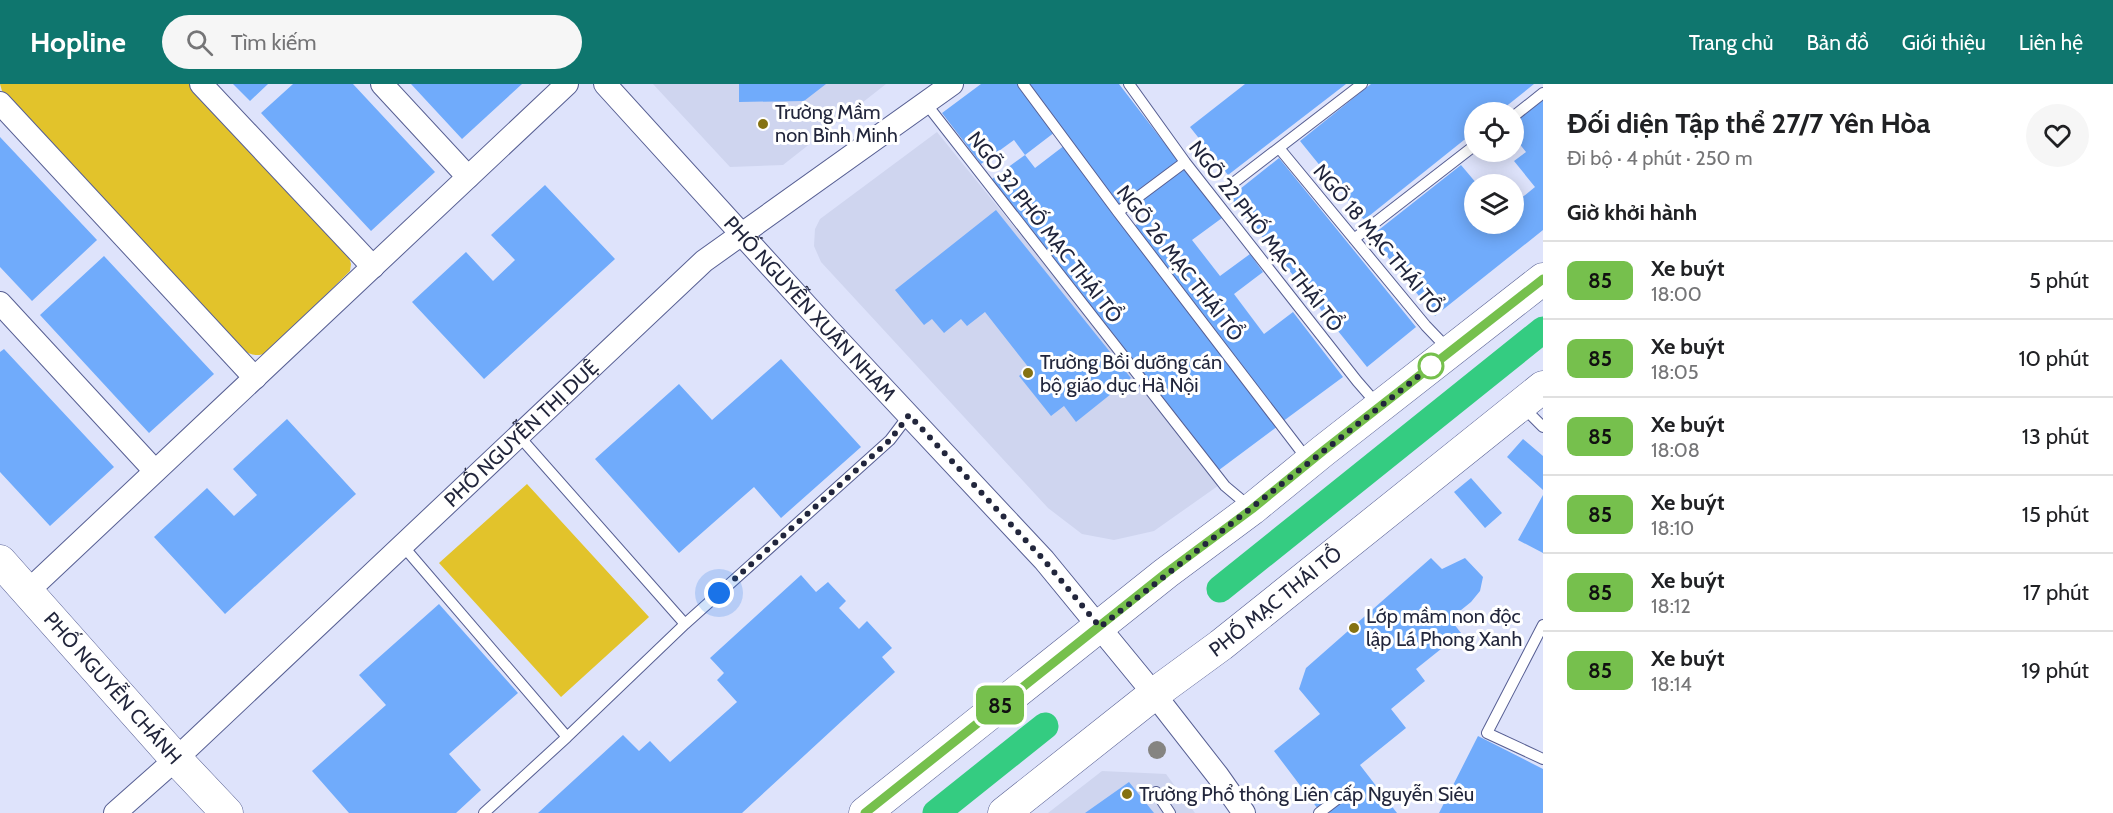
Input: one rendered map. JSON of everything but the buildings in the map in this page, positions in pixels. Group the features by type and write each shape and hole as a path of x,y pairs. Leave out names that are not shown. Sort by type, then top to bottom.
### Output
{"street":[{"path":"201,84 373,267"},
{"path":"382,84 468,177"},
{"path":"28,591 567,84"},
{"name":"PHỐ NGUYỄN XUÂN NHAM","path":"605,84 1044,560 1154,694 1244,813"},
{"name":"PHỐ NGUYỄN THỊ DUỆ","path":"116,813 704,261 952,84"},
{"path":"0,103 255,378"},
{"path":"865,813 1166,573 1252,509 1543,279"},
{"path":"0,303 155,471"},
{"name":"PHỐ MẠC THÁI TỔ","path":"1004,813 1154,694 1221,645 1532,396"},
{"name":"PHỐ NGUYỄN CHÁNH","path":"0,561 227,813"}],"lane":[{"name":"NGÕ 26 MẠC THÁI TỔ","path":"1023,84 1310,463"},
{"name":"NGÕ 22 PHỐ MẠC THÁI TỔ","path":"1129,84 1185,162 1379,407"},
{"path":"1228,187 1362,84"},
{"path":"1524,108 1543,93"},
{"name":"NGÕ 32 PHỐ MẠC THÁI TỔ","path":"927,102 1225,486 1252,509"},
{"name":"NGÕ 18 MẠC THÁI TỔ","path":"1279,147 1426,326 1450,351"},
{"path":"1354,239 1464,154"},
{"path":"1118,212 1185,162"},
{"path":"1532,396 1543,427"},
{"path":"484,813 685,624 890,440 909,415"},
{"path":"518,435 685,624"},
{"path":"403,546 567,737"},
{"path":"1543,625 1540,638 1487,733 1543,759"},
{"path":"1319,813 1349,790"},
{"path":"1156,792 1170,813"}],"shaded area":[{"path":"0,84 189,84 348,254 351,264 350,271 267,353 257,355 241,349 2,91"},
{"name":"Trường Mầm non Bình Minh","path":"653,84 886,84 783,165 730,167"},
{"name":"Trường Bồi dưỡng cán bộ giáo dục Hà Nội","path":"937,132 1222,483 1154,531 1114,540 1082,534 1048,508 821,262 814,246 815,229 820,219"},
{"path":"527,484 649,617 561,697 439,563"},
{"name":"Trường Phổ thông Liên cấp Nguyễn Siêu","path":"1102,771 1166,774 1195,813 1048,813"}],"waterway":[{"path":"1220,589 1543,330"},
{"path":"936,813 1045,726"}],"bus line":[{"name":"85","path":"865,813 1166,573 1252,509 1543,279"}],"place":[{"name":"Trường Mầm non Bình Minh","path":"763,124"},
{"name":"Trường Bồi dưỡng cán bộ giáo dục Hà Nội","path":"1028,373"},
{"name":"Lớp mầm non độc lập Lá Phong Xanh","path":"1354,628"},
{"name":"Trường Phổ thông Liên cấp Nguyễn Siêu","path":"1127,794"}],"route":[{"path":"719,593 890,440 909,415 1044,560 1100,627 1433,365 1431,366"}]}
